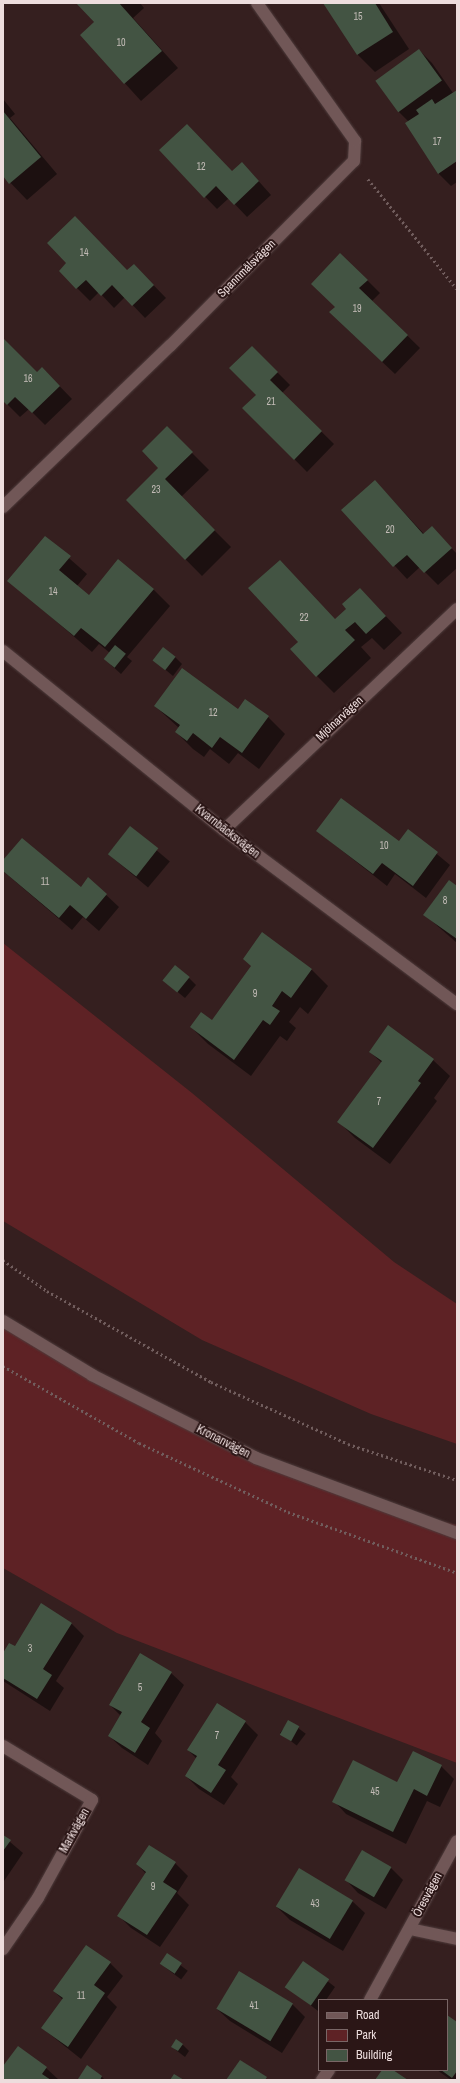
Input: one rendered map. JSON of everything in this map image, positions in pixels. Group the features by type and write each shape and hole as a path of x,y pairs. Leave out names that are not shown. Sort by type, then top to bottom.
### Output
{"street":[{"path":"257,3 355,141 354,161"},
{"name":"Spannmålsvägen","path":"3,507 170,346 354,161"},
{"name":"Mjölnarvägen","path":"224,830 457,609"},
{"name":"Kvarnbäcksvägen","path":"3,651 224,830 457,1004"},
{"name":"Kronanvägen","path":"3,1321 92,1375 256,1458 457,1532"},
{"name":"Markvägen","path":"3,1746 92,1800 38,1898 3,1949"},
{"name":"Öresvägen","path":"371,1999 410,1929 457,1840"},
{"name":"Öresvägen","path":"410,1929 457,1939"},
{"path":"322,2080 328,2071"}],"path":[{"path":"354,161 457,289"},
{"path":"3,1260 47,1291 211,1382 348,1444 457,1480"},
{"path":"3,1366 139,1443 281,1508 339,1532 457,1573"}],"green space":[{"path":"3,943 192,1093 394,1262 457,1304 457,1444 371,1414 202,1340 3,1221"},
{"path":"3,1321 250,1455 394,1509 457,1525 457,1763 117,1633 3,1568"}],"building":[{"path":"76,3 119,3 162,51 124,84 80,35 94,22"},
{"path":"323,3 375,3 393,32 357,55"},
{"path":"419,49 442,81 398,112 375,81"},
{"path":"457,90 457,161 438,174 405,123 419,114 416,110 432,99 435,104"},
{"path":"3,111 41,157 9,184 3,176"},
{"path":"187,124 232,171 242,162 259,181 234,205 216,186 204,198 159,150"},
{"path":"75,216 127,270 134,264 154,285 132,306 112,285 101,296 86,280 76,289 59,271 66,263 47,243"},
{"path":"340,253 368,280 359,288 408,335 382,362 329,312 335,307 311,284"},
{"path":"3,338 37,372 42,367 60,386 32,413 15,397 7,405 3,401"},
{"path":"252,346 278,372 270,380 322,431 294,460 242,408 256,395 229,368"},
{"path":"167,426 193,452 165,479 215,530 185,560 126,500 158,468 142,451"},
{"path":"375,480 423,534 432,526 452,548 424,573 407,555 393,567 341,510"},
{"path":"45,536 71,556 59,570 89,595 118,559 154,589 105,647 81,628 74,636 7,581"},
{"path":"280,560 335,619 346,609 342,604 360,588 386,616 366,634 355,622 345,630 355,640 316,677 290,649 298,642 248,588"},
{"path":"115,645 126,654 115,668 104,659"},
{"path":"163,647 176,657 165,670 153,660"},
{"path":"182,668 238,709 245,699 269,716 242,753 220,737 212,748 193,733 187,741 175,732 180,725 154,706"},
{"path":"341,798 399,841 408,829 438,852 413,886 382,863 373,874 316,831"},
{"path":"130,826 158,848 136,877 108,854"},
{"path":"22,838 81,887 88,877 107,894 86,919 70,905 59,918 3,871 3,860"},
{"path":"449,880 457,886 457,939 423,915"},
{"path":"262,932 312,969 291,998 282,991 272,1006 280,1011 270,1025 263,1020 234,1060 190,1027 201,1012 212,1020 251,966 243,959"},
{"path":"175,965 190,977 177,993 162,981"},
{"path":"388,1025 434,1059 418,1081 421,1083 373,1148 337,1122 382,1061 369,1052"},
{"path":"41,1603 72,1623 43,1669 52,1675 37,1699 3,1678 3,1653 9,1643 15,1646"},
{"path":"140,1653 172,1672 141,1722 150,1728 135,1753 108,1736 122,1712 109,1705"},
{"path":"217,1703 246,1721 218,1765 226,1770 211,1793 185,1776 197,1756 187,1750"},
{"path":"288,1720 299,1726 291,1741 280,1735"},
{"path":"413,1751 442,1765 427,1796 414,1789 393,1832 332,1802 353,1760 397,1782"},
{"path":"3,1835 11,1840 3,1851"},
{"path":"149,1845 176,1862 163,1882 177,1891 147,1935 117,1916 146,1872 136,1864"},
{"path":"362,1850 391,1867 374,1897 344,1880"},
{"path":"299,1868 353,1900 330,1939 276,1907"},
{"path":"86,1945 111,1962 94,1985 105,1993 68,2047 41,2028 63,1998 53,1991"},
{"path":"167,1953 182,1963 175,1974 160,1964"},
{"path":"303,1961 329,1979 311,2006 285,1987"},
{"path":"239,1971 293,2003 270,2041 216,2009"},
{"path":"448,2016 457,2022 457,2071 452,2078 442,2071 448,2071"},
{"path":"176,2039 183,2044 178,2051 171,2047"},
{"path":"18,2046 47,2067 42,2074 51,2080 3,2080 3,2066"},
{"path":"240,2060 267,2077 265,2080 226,2080"},
{"path":"87,2065 102,2076 100,2080 78,2079"},
{"path":"381,2071 394,2071 408,2080 375,2080"},
{"path":"174,2074 184,2080 170,2080"}]}
